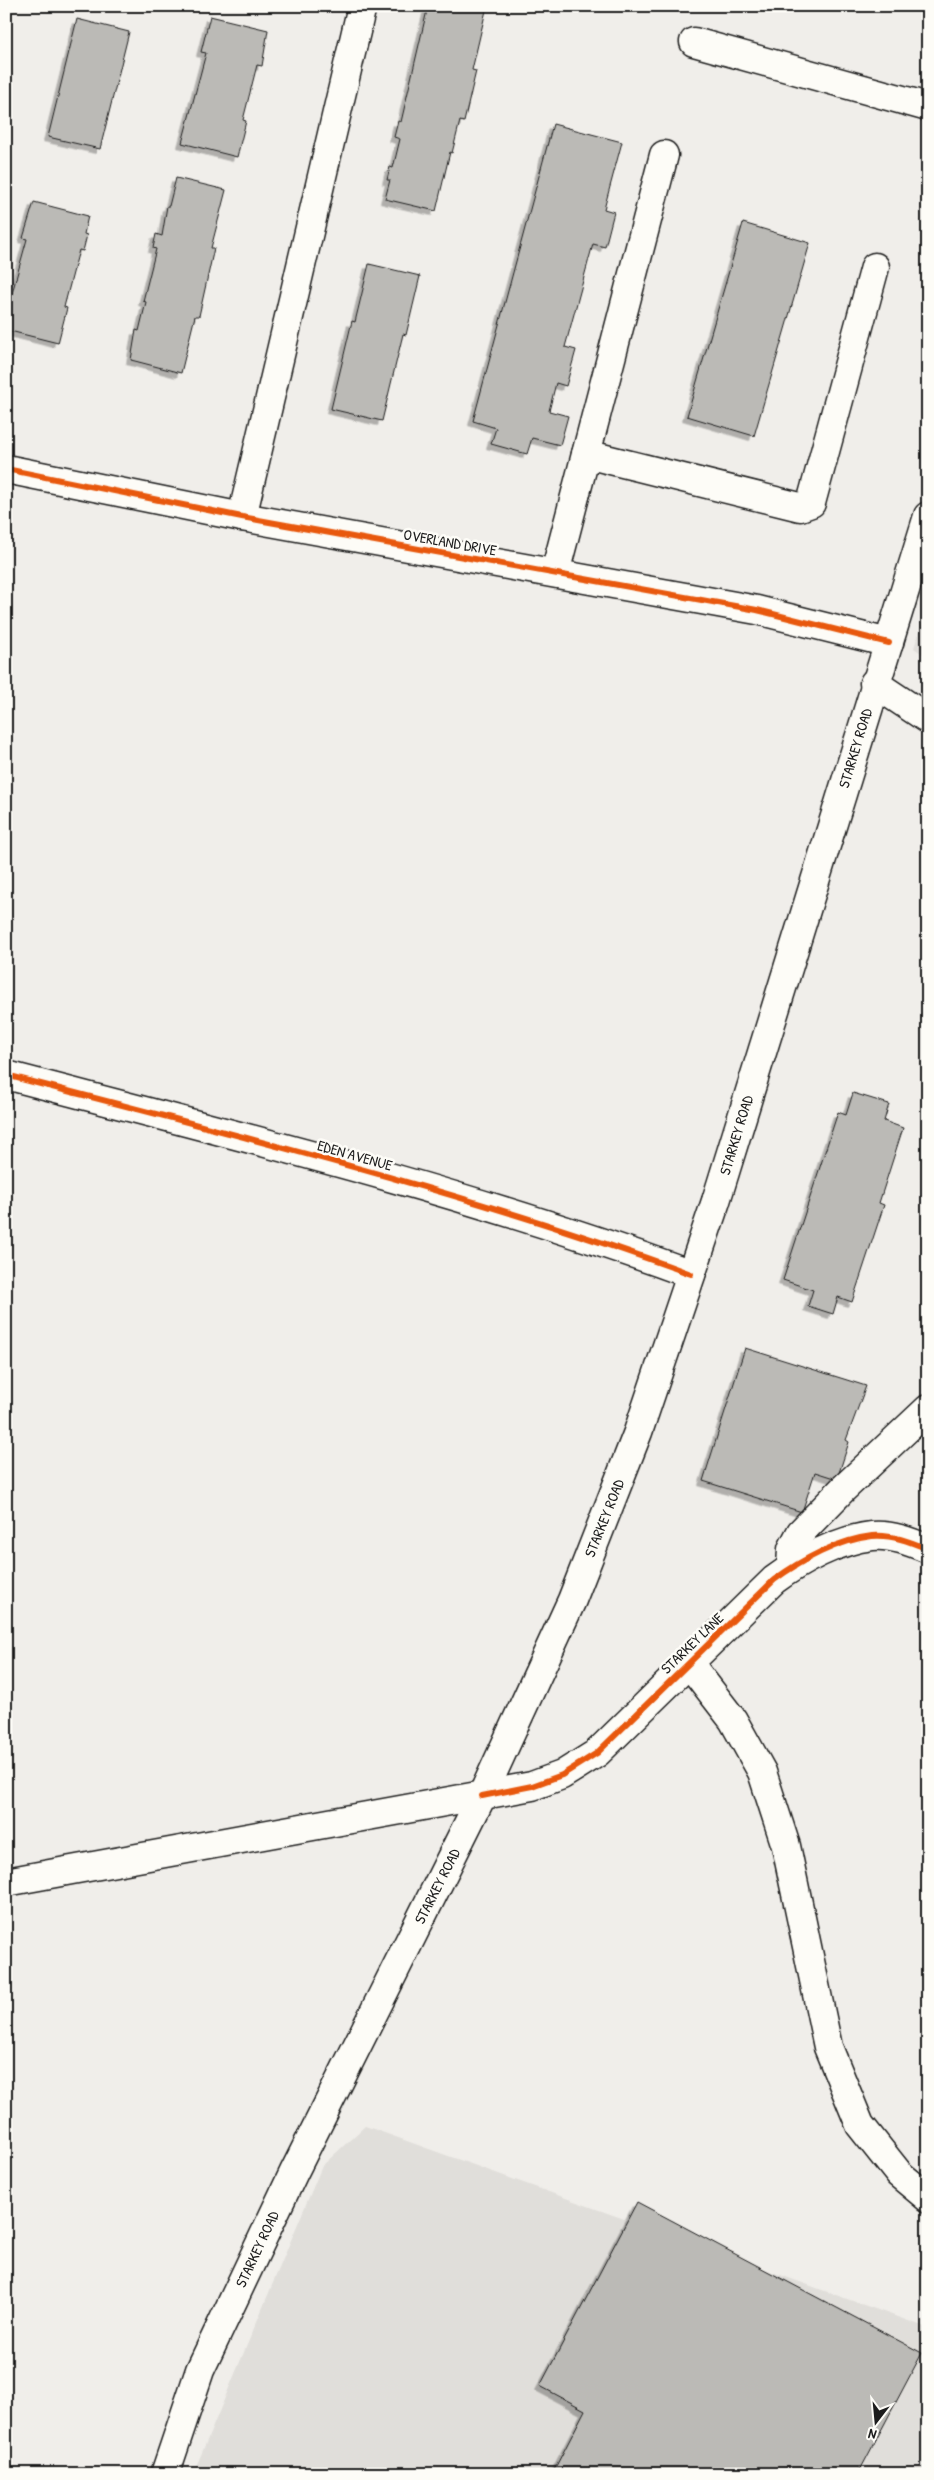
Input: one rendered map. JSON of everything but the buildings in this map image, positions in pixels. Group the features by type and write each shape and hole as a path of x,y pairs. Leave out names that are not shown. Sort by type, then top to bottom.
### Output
{"street":[{"path":"242,517 362,6"},
{"path":"694,42 928,107"},
{"path":"555,573 664,155"},
{"path":"586,454 800,507 811,503 876,266"},
{"name":"OVERLAND DRIVE","path":"6,469 242,517 757,610 889,643"},
{"name":"STARKEY ROAD","path":"165,2474 200,2370 294,2172 482,1796 572,1600 638,1432 716,1201 874,683 889,643 928,516"},
{"path":"874,683 928,719"},
{"name":"EDEN AVENUE","path":"6,1075 312,1155 595,1238 691,1274"},
{"path":"791,1567 792,1549 801,1532 843,1488 928,1409"},
{"name":"STARKEY LANE","path":"6,1882 532,1786 562,1775 597,1753 774,1580 791,1567 820,1551 872,1536 904,1539 928,1549"},
{"path":"689,1663 733,1720 762,1772 786,1846 828,2047 860,2125 899,2174 928,2198"}],"shaded area":[{"path":"928,605 928,658 914,648"},
{"path":"365,2126 928,2328 928,2474 193,2474 322,2166"}],"cycle path":[{"path":"6,469 242,517 757,610 889,643"},
{"path":"6,1075 351,1166 522,1217 607,1244 691,1274"},
{"path":"482,1796 532,1786 562,1775 597,1753 774,1580 808,1558 833,1546 872,1536 894,1537 928,1549"}]}
